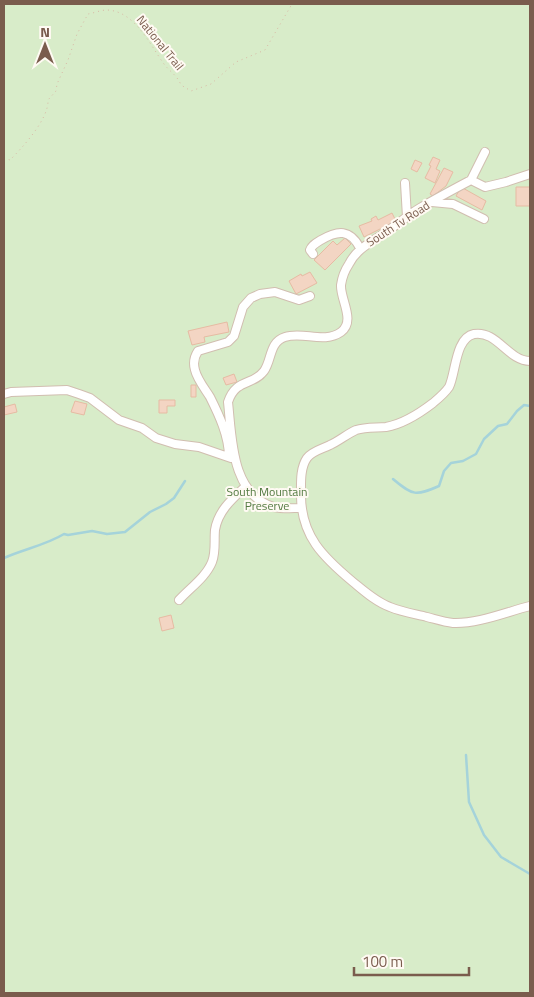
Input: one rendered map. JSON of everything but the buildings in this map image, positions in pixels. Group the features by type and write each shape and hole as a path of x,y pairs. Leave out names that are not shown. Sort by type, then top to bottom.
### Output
{"street":[{"path":"484,152 470,180 485,187 530,174"},
{"name":"South Tv Road","path":"236,462 228,402 230,394 236,387 260,376 264,371 272,349 280,339 296,335 333,336 343,331 347,323 347,315 341,286 350,262 360,248 421,207 470,180"},
{"path":"405,183 407,217"},
{"path":"432,202 453,204 484,219"},
{"path":"313,254 310,250 311,246 330,234 339,232 349,235 356,240 360,248"},
{"path":"229,456 224,428 211,398 195,372 194,359 198,351 228,342 234,336 243,307 251,298 260,294 274,292 299,300 310,296"},
{"path":"530,361 517,358 491,337 476,334 470,335 458,353 449,387 425,409 395,424 355,431 309,455 304,462 302,470 301,508 306,528 322,554 367,593 390,607 454,623 475,621 530,606"},
{"path":"4,394 11,392 67,390 90,398 119,420 142,428 156,438 175,444 199,447 229,456 236,462 241,478 246,486 261,501 274,507 301,508"},
{"path":"179,600 206,572 212,561 215,530 220,513 230,500 246,486"}],"path":[{"name":"National Trail","path":"4,158 10,160 19,152 40,123 48,106 48,100 56,91 77,34 88,14 105,10 117,12 127,17 143,34 166,66 179,80 180,85 191,91 212,84 236,62 265,50 292,4"},
{"path":"524,4 530,7"}],"green space":[{"name":"South Mountain Preserve","path":"4,4 530,4 530,993 4,993"}],"waterway":[{"path":"393,479 405,489 415,493 425,492 439,486 444,471 451,463 463,461 476,454 484,439 498,426 507,424 524,405 530,406"},
{"path":"4,558 64,534 92,531 107,534 125,532 150,512 174,498 185,481"},
{"path":"466,755 469,802 484,835 501,857 530,874"}]}
